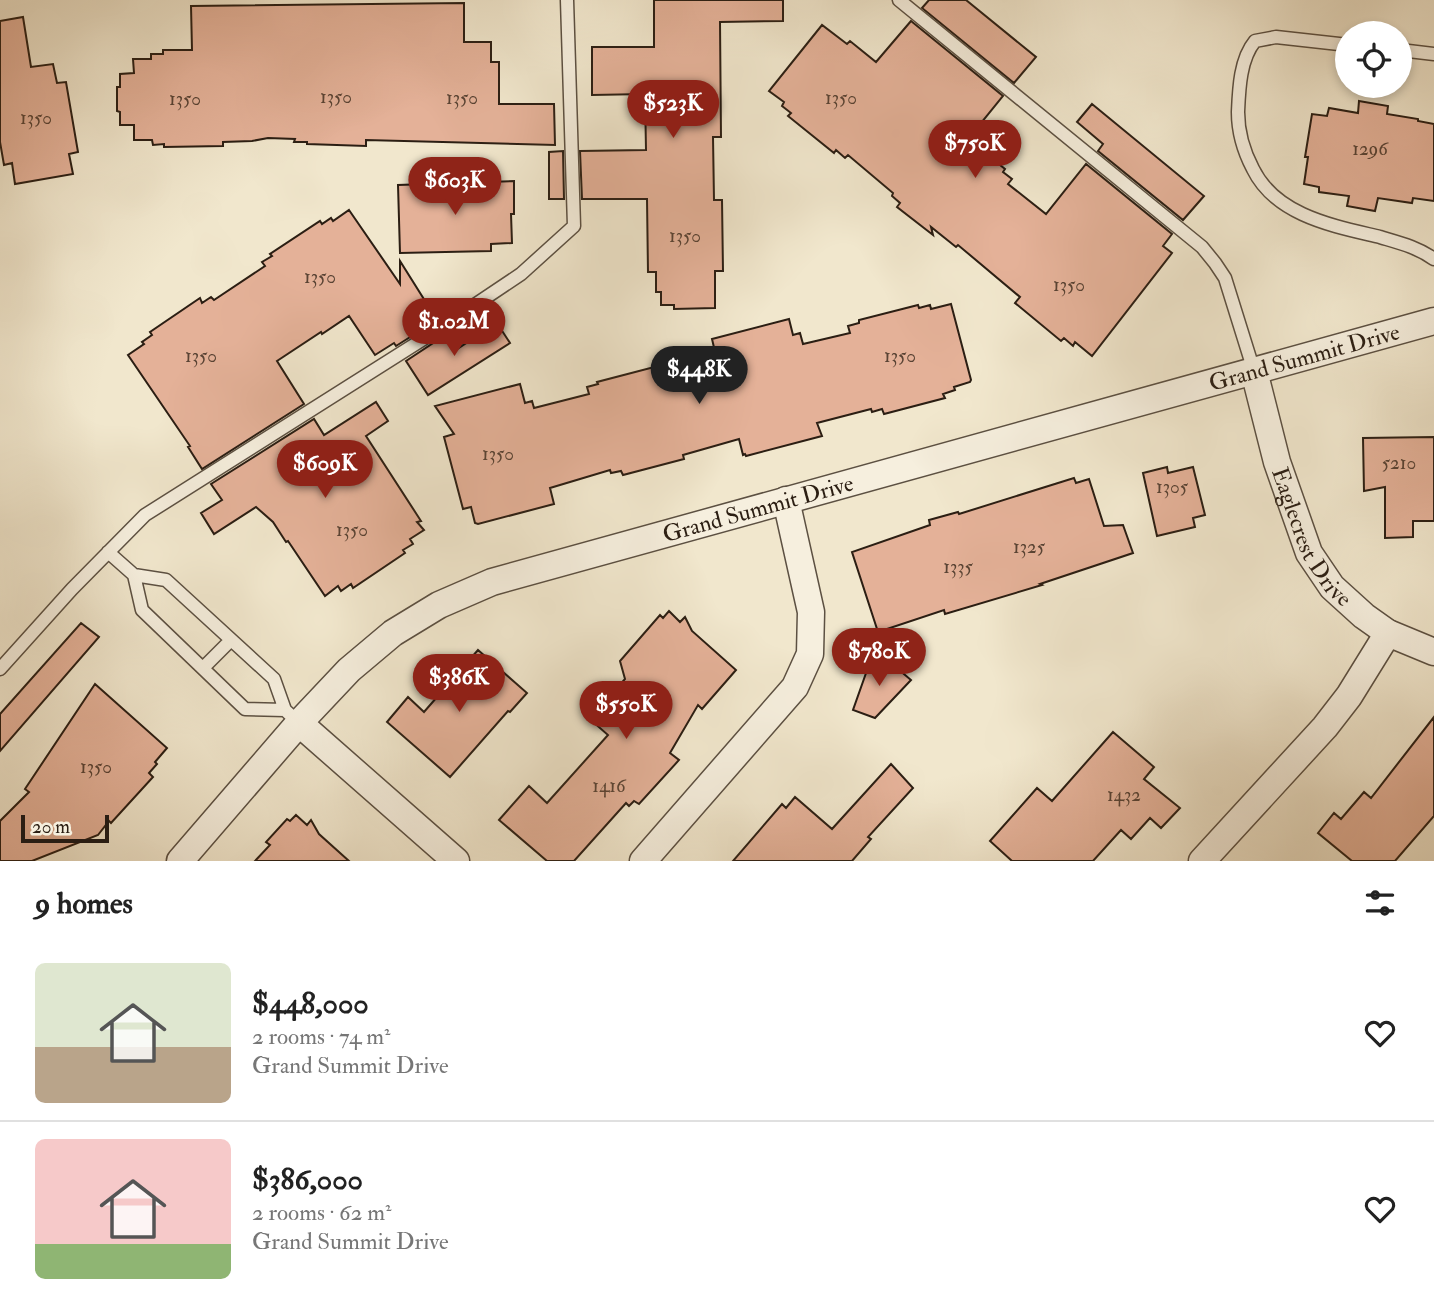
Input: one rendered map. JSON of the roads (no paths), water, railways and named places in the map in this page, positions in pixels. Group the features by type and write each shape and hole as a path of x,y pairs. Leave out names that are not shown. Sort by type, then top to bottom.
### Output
{"street":[{"name":"Grand Summit Drive","path":"180,861 292,717 393,633 439,605 492,582 1434,321"},
{"name":"Eaglecrest Drive","path":"1254,371 1277,462 1309,553 1332,587 1364,616 1388,633 1434,652"},
{"path":"643,861 795,687 810,654 811,612 786,500"},
{"path":"1202,861 1325,727 1349,696 1388,633"},
{"path":"292,717 456,861"}],"lane":[{"path":"0,669 72,589 145,515 522,274 574,226 567,0"},
{"path":"899,0 1202,247 1225,278 1254,371"},
{"path":"1335,44 1276,37 1263,38 1252,44 1244,62 1239,97 1238,123 1247,157 1258,180 1270,193 1294,210 1329,224 1410,245 1434,259"},
{"path":"1412,51 1434,54"},
{"path":"108,552 134,575 166,580 274,679 292,717"},
{"path":"134,575 142,610 246,709 292,717"},
{"path":"203,668 231,640"}]}
